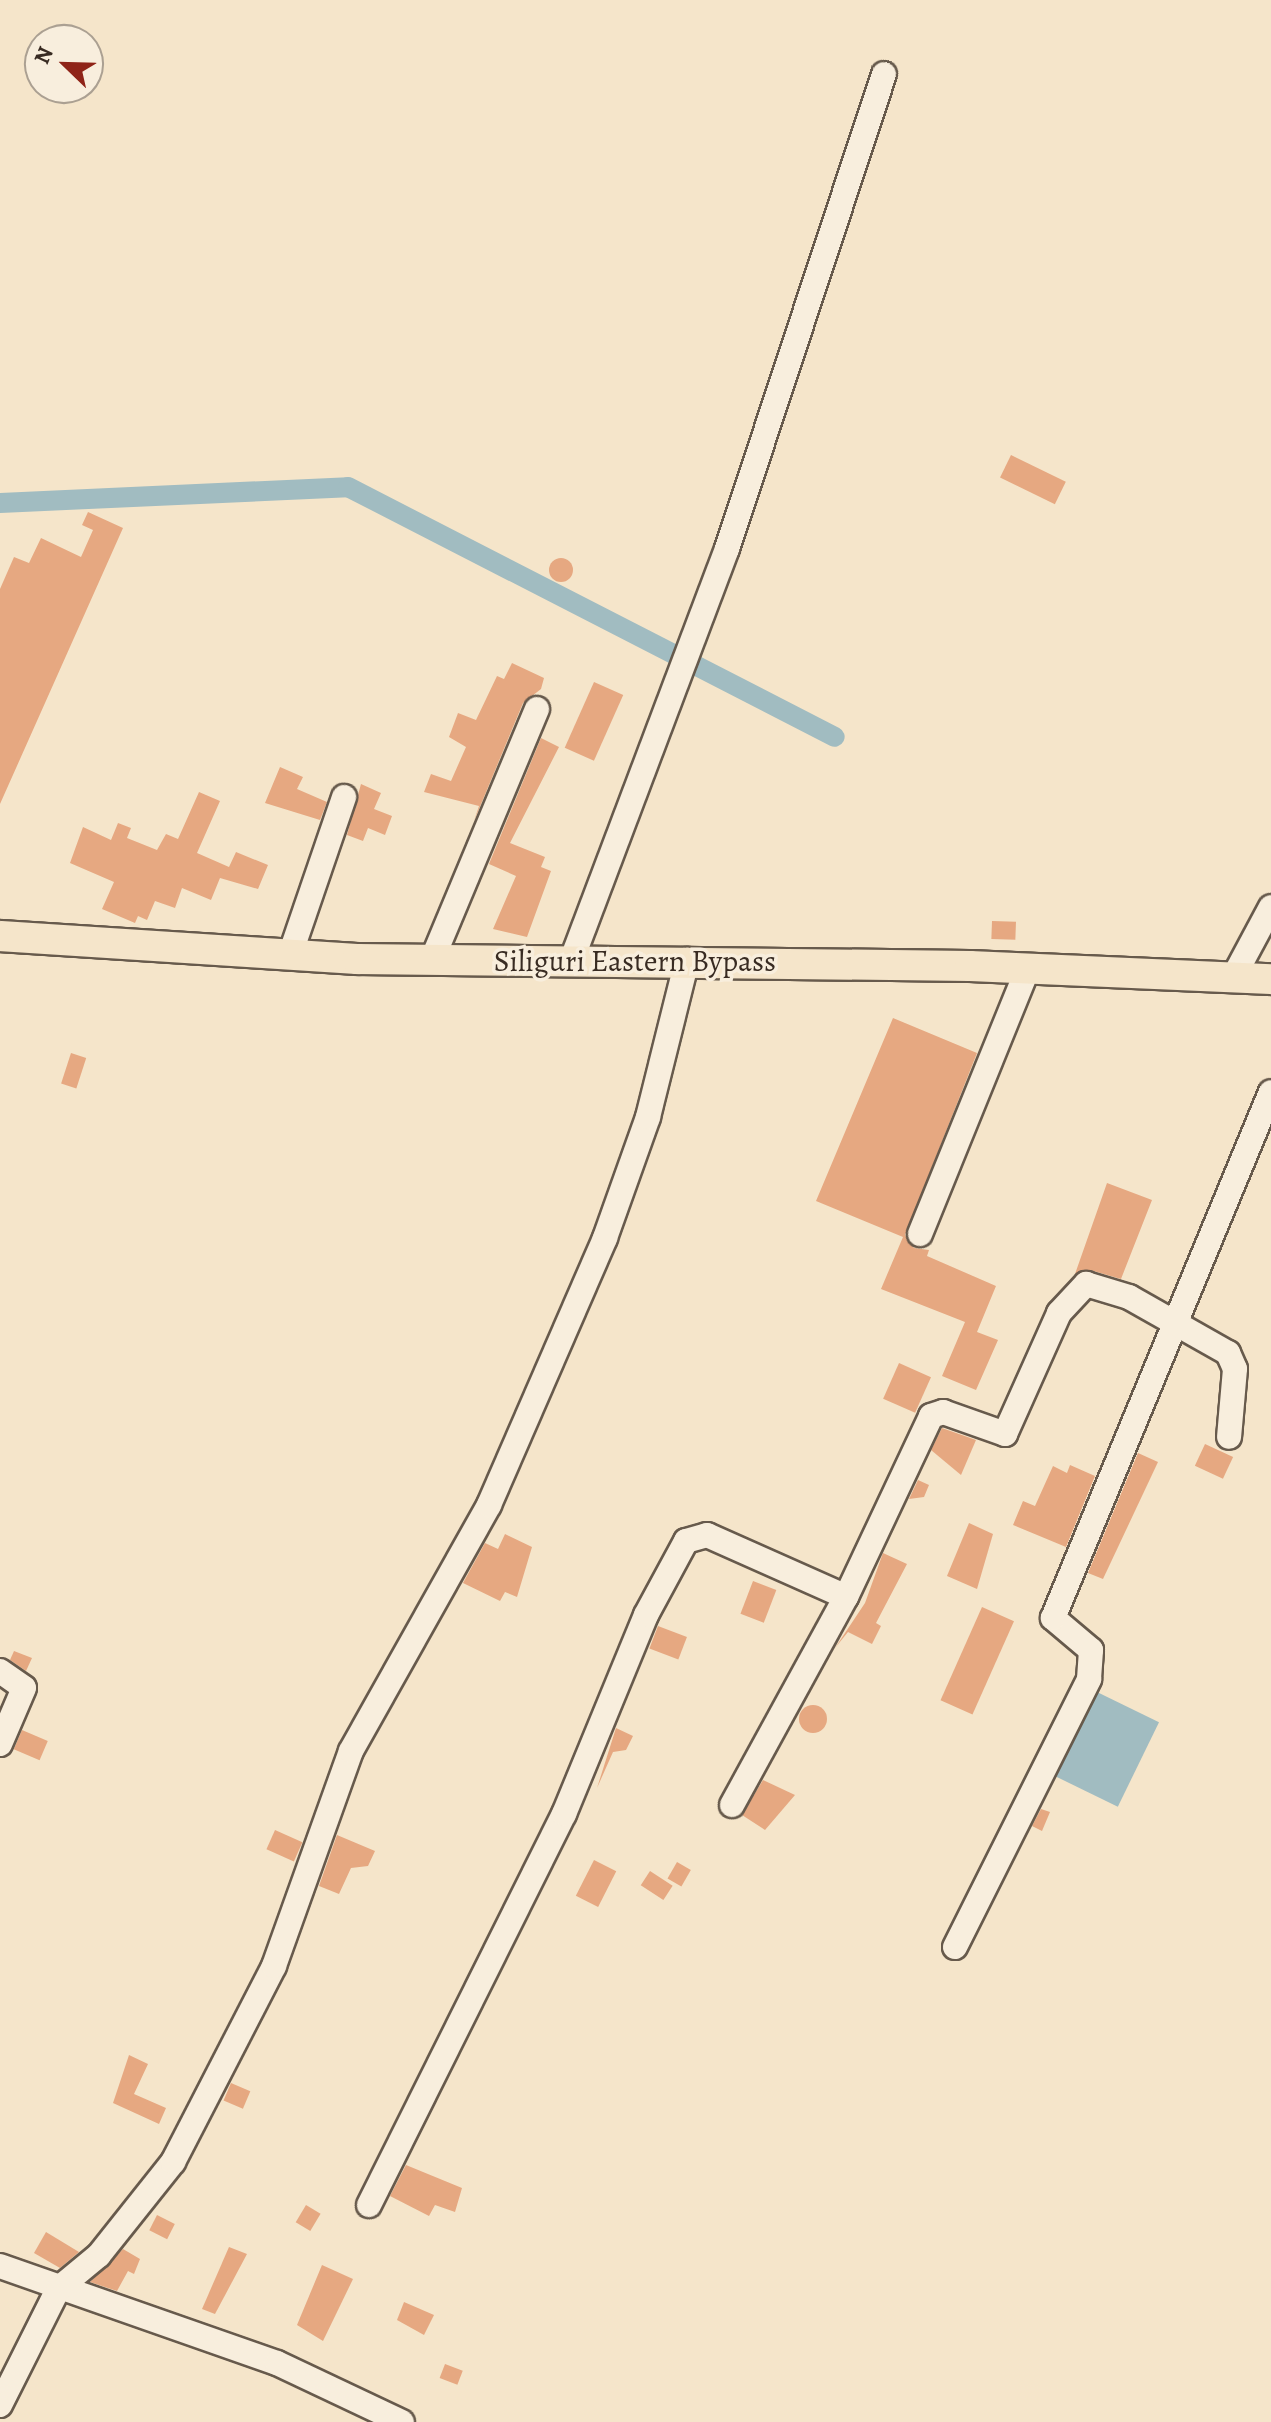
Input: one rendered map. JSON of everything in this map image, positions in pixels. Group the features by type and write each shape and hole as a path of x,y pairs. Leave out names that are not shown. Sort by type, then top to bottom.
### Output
{"main road":[{"name":"Siliguri Eastern Bypass","path":"0,936 290,955 432,960 687,960 1028,968 1271,979"}],"street":[{"path":"572,959 727,549 884,74"},
{"path":"432,960 537,709"},
{"path":"290,955 344,797"},
{"path":"1234,976 1271,907"},
{"path":"0,2405 58,2289 99,2255 173,2162 274,1966 351,1751 489,1505 605,1238 648,1117 687,960"},
{"path":"920,1234 1028,968"},
{"path":"955,1947 1089,1679 1091,1650 1053,1618 1271,1092"},
{"path":"732,1805 846,1597 931,1416 943,1412 1005,1434 1075,1289 1099,1286 1178,1321 1234,1361 1229,1437"},
{"path":"369,2205 564,1814 646,1615 686,1541 707,1535 846,1597"},
{"path":"0,1671 24,1688 0,1744"},
{"path":"0,2266 58,2289 277,2363 402,2422"}],"water":[{"path":"1097,1692 1159,1722 1118,1807 1056,1776"}],"building":[{"path":"1011,455 1066,482 1055,504 1000,477"},
{"path":"88,512 123,528 0,804 0,589 14,557 29,563 41,538 81,557 93,530 82,525"},
{"path":"561,558 569,562 573,570 569,578 561,582 553,578 549,570 553,562"},
{"path":"512,663 544,678 541,689 523,703 474,821 479,806 424,792 431,774 451,781 466,747 449,737 458,713 476,720 497,676 504,679"},
{"path":"594,682 623,695 594,761 565,748"},
{"path":"541,738 559,747 510,843 545,857 541,867 551,871 527,937 493,929 516,876 489,864"},
{"path":"280,767 303,777 297,789 327,802 320,820 265,803"},
{"path":"361,784 381,793 374,809 392,816 385,835 368,828 363,841 347,835"},
{"path":"199,792 220,801 197,853 229,867 236,852 268,865 258,889 220,878 211,900 182,888 175,908 155,901 147,920 138,916 135,923 102,909 114,882 70,863 83,827 111,840 118,823 131,828 127,838 157,850 166,834 178,839"},
{"path":"992,921 1016,922 1015,940 991,939"},
{"path":"893,1018 977,1053 905,1235 914,1248 929,1250 927,1256 996,1286 977,1332 998,1340 976,1390 942,1376 965,1322 881,1289 903,1237 816,1201"},
{"path":"71,1053 86,1058 76,1088 61,1083"},
{"path":"1107,1183 1152,1200 1121,1279 1090,1270 1075,1274"},
{"path":"899,1363 931,1377 915,1413 883,1399"},
{"path":"942,1428 976,1440 961,1475 931,1450"},
{"path":"1205,1444 1233,1457 1223,1479 1195,1466"},
{"path":"1138,1453 1158,1462 1103,1579 1088,1573"},
{"path":"1070,1465 1095,1476 1066,1547 1013,1525 1023,1501 1035,1506 1053,1466 1067,1473"},
{"path":"918,1480 929,1485 924,1497 909,1499"},
{"path":"969,1523 993,1534 977,1589 947,1576"},
{"path":"505,1534 532,1547 517,1597 505,1592 500,1601 463,1583 485,1543 498,1549"},
{"path":"883,1553 907,1564 876,1623 881,1626 872,1644 848,1632 835,1648 865,1603"},
{"path":"753,1581 776,1590 764,1623 740,1614"},
{"path":"982,1607 1014,1621 972,1714 941,1700"},
{"path":"658,1626 687,1637 678,1660 649,1648"},
{"path":"14,1651 32,1658 26,1671 10,1660"},
{"path":"813,1705 823,1709 827,1719 823,1729 813,1733 803,1729 799,1719 803,1709"},
{"path":"616,1728 633,1736 626,1750 613,1752 597,1788"},
{"path":"22,1730 48,1741 40,1760 14,1749"},
{"path":"763,1780 795,1795 765,1830 742,1815"},
{"path":"1041,1809 1050,1812 1042,1831 1032,1826"},
{"path":"275,1830 302,1842 294,1861 266,1849"},
{"path":"337,1835 375,1851 368,1866 351,1868 339,1894 319,1886"},
{"path":"594,1860 616,1871 598,1907 576,1896"},
{"path":"677,1862 691,1870 681,1886 668,1878"},
{"path":"650,1871 673,1886 663,1900 641,1885"},
{"path":"129,2055 148,2064 134,2094 166,2108 159,2124 113,2103"},
{"path":"231,2083 250,2091 243,2109 224,2100"},
{"path":"406,2165 462,2188 455,2212 435,2205 429,2216 390,2196"},
{"path":"306,2205 321,2214 310,2231 296,2222"},
{"path":"157,2215 175,2224 167,2239 149,2230"},
{"path":"46,2232 79,2252 60,2268 34,2253"},
{"path":"229,2247 247,2254 215,2314 202,2309"},
{"path":"123,2249 140,2259 134,2274 128,2271 117,2291 90,2282"},
{"path":"322,2265 353,2279 323,2341 297,2325"},
{"path":"404,2302 434,2315 424,2335 397,2320"},
{"path":"445,2364 463,2371 457,2385 440,2378"}],"waterway":[{"path":"0,503 348,487 835,737"}]}
